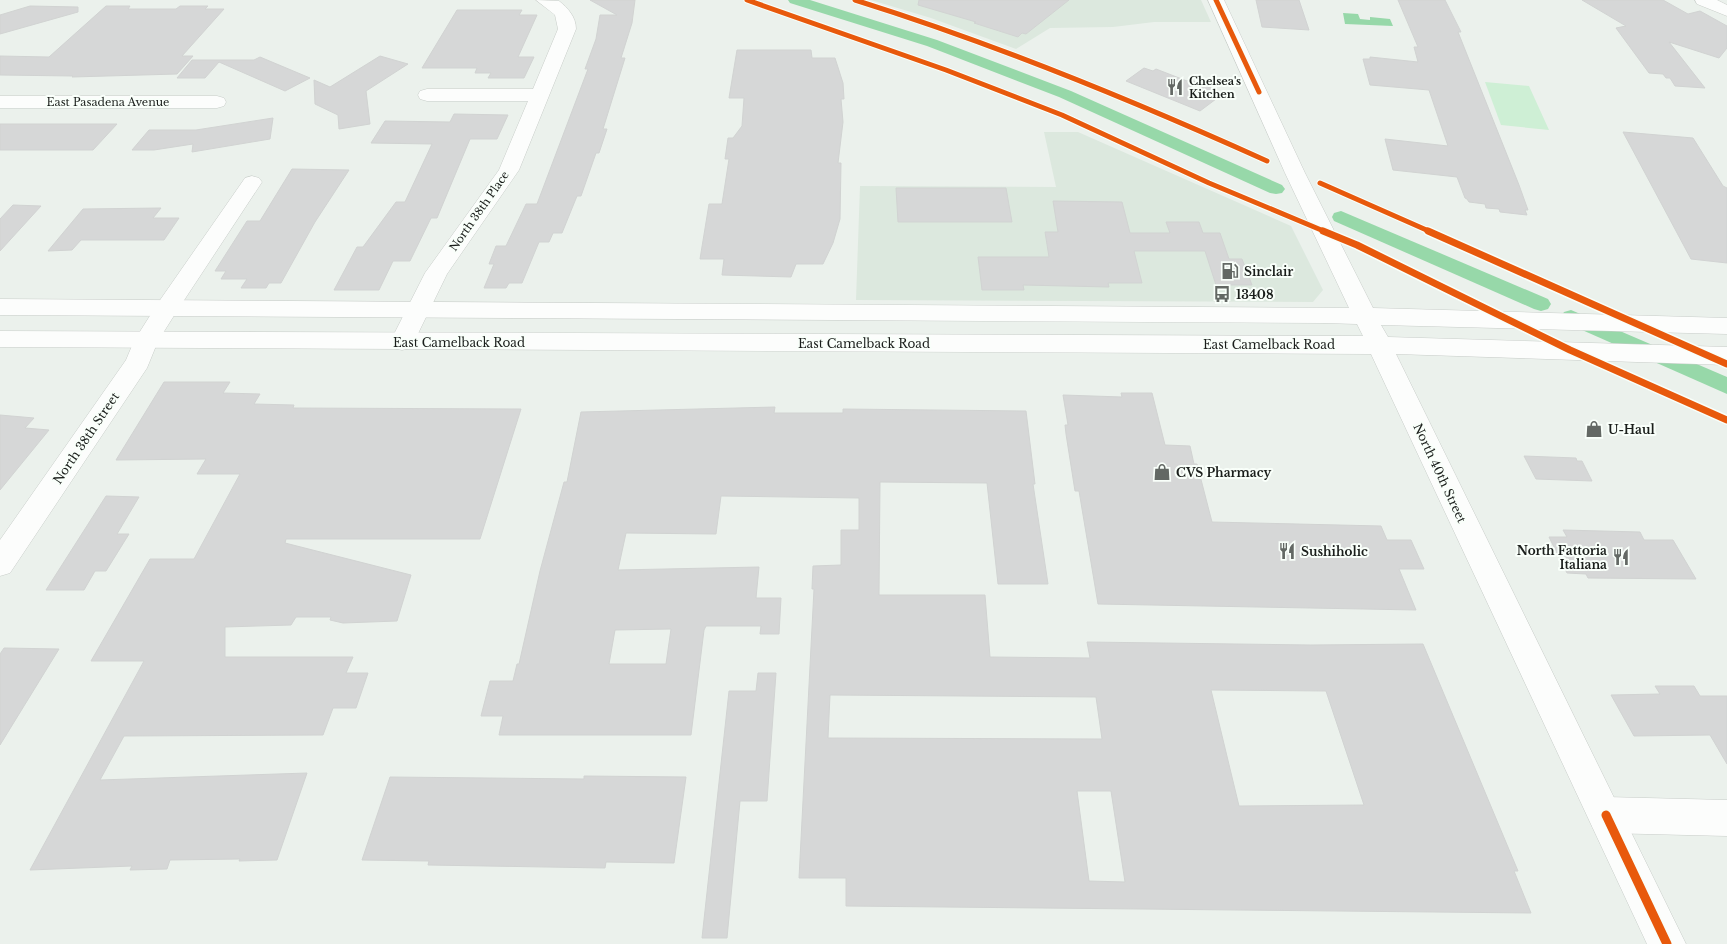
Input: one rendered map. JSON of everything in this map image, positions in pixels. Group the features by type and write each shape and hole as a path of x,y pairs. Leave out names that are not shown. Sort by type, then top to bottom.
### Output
{"main road":[{"name":"North 38th Place","path":"402,342 416,310 436,273 509,170 567,25 560,11 544,0"},
{"name":"North 40th Street","path":"1216,0 1298,179 1322,225 1506,612 1667,944"},
{"path":"1703,0 1727,11"},
{"path":"427,95 540,94"},
{"name":"East Pasadena Avenue","path":"0,102 217,102"},
{"path":"166,309 252,182"},
{"path":"0,307 1365,315 1727,326"},
{"name":"North 38th Street","path":"0,564 138,362 146,341 166,309"},
{"path":"812,343 817,312"},
{"name":"East Camelback Road","path":"0,339 1380,346 1727,356"},
{"path":"1606,815 1727,818"}],"shaded area":[{"path":"871,0 1201,0 1211,22 1154,22 1113,27 1050,28 1016,49 931,18"},
{"path":"1343,13 1358,14 1360,19 1370,20 1370,17 1390,19 1393,26 1345,24"},
{"path":"1485,82 1529,86 1549,130 1501,125"},
{"path":"1044,132 1078,132 1291,226 1323,290 1313,302 856,300 860,186 1056,187"}],"building":[{"path":"590,0 635,0 632,23 621,58 625,58 603,129 607,129 599,153 596,153 581,196 577,196 562,233 553,233 549,242 539,242 522,283 509,283 506,288 484,288 494,264 489,264 496,246 506,246 526,204 537,204 588,69 585,69 596,39 600,15 617,15"},
{"path":"919,0 1069,0 1026,34 1022,33 1018,37 918,5"},
{"path":"1256,0 1299,0 1309,30 1262,27"},
{"path":"1398,0 1445,0 1461,32 1458,32 1519,185 1528,210 1525,210 1527,215 1500,212 1499,209 1486,208 1485,204 1469,202 1465,198 1457,177 1393,170 1385,139 1448,146 1429,90 1370,85 1363,59 1370,59 1370,57 1418,62 1414,47 1418,47"},
{"path":"1582,0 1663,0 1688,14 1700,11 1727,26 1727,48 1719,58 1669,42 1705,88 1675,86 1670,78 1666,78 1663,74 1649,73 1616,28 1626,26"},
{"path":"30,6 78,7 78,12 0,34 0,15"},
{"path":"106,6 130,6 128,9 176,9 180,6 208,6 205,9 224,9 182,56 193,56 177,74 72,77 0,75 0,56 49,57"},
{"path":"457,10 522,10 519,15 537,15 518,57 534,57 524,78 488,78 491,73 475,73 477,68 422,68"},
{"path":"737,50 811,50 812,58 835,58 843,83 844,99 841,99 843,122 838,163 841,163 840,219 833,243 823,264 796,264 791,277 722,275 724,259 700,259 709,204 722,204 729,159 725,159 728,138 733,138 742,126 744,98 729,98"},
{"path":"380,56 408,64 366,91 370,124 339,129 338,115 315,104 314,80 330,87"},
{"path":"260,57 310,78 285,91 219,62 205,78 177,78 192,60 254,60"},
{"name":"Chelsea's Kitchen","path":"1144,68 1153,71 1156,69 1187,81 1189,79 1221,92 1217,94 1220,96 1200,111 1126,81"},
{"path":"454,114 508,115 497,139 470,139 437,218 431,218 410,261 393,261 379,290 334,290 357,247 363,247 396,202 405,202 432,144 371,143 385,121 450,122"},
{"path":"273,118 270,139 192,152 193,144 154,150 132,150 149,130 196,130"},
{"path":"0,124 117,124 93,150 0,150"},
{"path":"1623,132 1693,138 1723,186 1727,188 1727,263 1691,259"},
{"path":"292,169 349,170 315,222 281,283 269,283 266,288 241,288 247,279 221,279 226,271 215,271 247,221 260,221"},
{"path":"896,188 1006,188 1012,222 898,222"},
{"path":"1053,201 1122,202 1130,233 1170,233 1166,222 1199,222 1203,233 1220,233 1229,259 1242,259 1252,285 1216,285 1205,251 1134,251 1142,283 1108,283 1109,287 1023,285 1024,290 982,290 978,257 1049,257 1045,232 1058,232"},
{"path":"13,205 41,206 0,251 0,219"},
{"path":"161,208 153,218 179,218 164,240 81,240 72,250 48,251 83,209"},
{"path":"164,382 230,382 223,393 260,394 254,404 294,405 293,408 521,409 480,539 286,539 285,543 411,575 397,621 343,623 330,620 331,617 296,617 291,625 225,627 225,657 353,657 346,673 368,673 356,708 333,708 323,735 124,736 100,780 307,773 277,860 170,860 167,869 130,870 132,866 30,870 144,661 91,661 150,559 194,559 240,474 197,474 206,459 116,460"},
{"path":"1121,393 1152,393 1165,445 1190,446 1194,464 1197,464 1212,522 1381,526 1387,540 1411,540 1424,569 1399,569 1416,610 1098,604 1079,491 1075,491 1066,434 1065,425 1068,425 1063,395 1122,397"},
{"path":"775,407 774,413 843,413 843,409 1026,411 1035,484 1033,484 1048,584 998,584 987,483 880,482 879,595 985,595 990,657 1090,658 1087,642 1311,645 1423,644 1518,871 1514,871 1531,913 846,906 846,878 799,878 814,589 812,589 813,566 841,565 841,530 859,530 859,498 721,496 716,534 626,533 618,570 759,567 756,598 781,598 779,634 760,634 761,626 706,626 691,735 499,735 503,716 481,716 490,681 513,681 517,664 519,664 540,571 564,482 567,482 581,412","holes":["671,629 666,664 609,664 615,630","1211,690 1326,691 1364,805 1239,806","830,695 1096,697 1102,739 828,738","1077,791 1111,791 1125,882 1089,881"]},
{"path":"0,415 34,418 25,428 49,430 0,490"},
{"path":"1524,456 1576,458 1577,461 1582,461 1592,481 1536,479"},
{"path":"106,496 139,497 117,534 129,534 106,571 95,571 84,590 46,590"},
{"name":"North Fattoria Italiana","path":"1563,530 1640,532 1644,540 1673,540 1696,579 1588,578 1586,574 1567,573 1549,537 1567,537"},
{"path":"4,648 59,649 0,745 0,654"},
{"path":"758,673 776,673 767,801 740,801 727,938 702,938 729,691 756,691"},
{"path":"1655,686 1694,686 1700,696 1727,696 1727,764 1710,735 1634,736 1611,695 1660,694"},
{"path":"584,776 686,777 674,863 606,862 605,868 428,865 429,861 362,860 390,777 584,779"}],"waterway":[{"path":"795,0 932,43 1065,94 1276,189"},
{"path":"1341,217 1541,304"},
{"path":"1571,317 1727,386"}],"cycle path":[{"path":"747,0 946,70 1062,115 1209,183 1357,245 1570,350 1727,420"},
{"path":"855,0 960,34 1064,73 1267,161"},
{"path":"1216,0 1259,92"},
{"path":"1320,183 1727,364"},
{"path":"1606,815 1667,944"}],"place":[{"name":"Chelsea's Kitchen","path":"1175,87"},
{"name":"Sinclair","path":"1230,271"},
{"name":"13408","path":"1222,294"},
{"name":"U-Haul","path":"1594,429"},
{"name":"CVS Pharmacy","path":"1162,472"},
{"name":"Sushiholic","path":"1287,551"},
{"name":"North Fattoria Italiana","path":"1621,557"}]}
